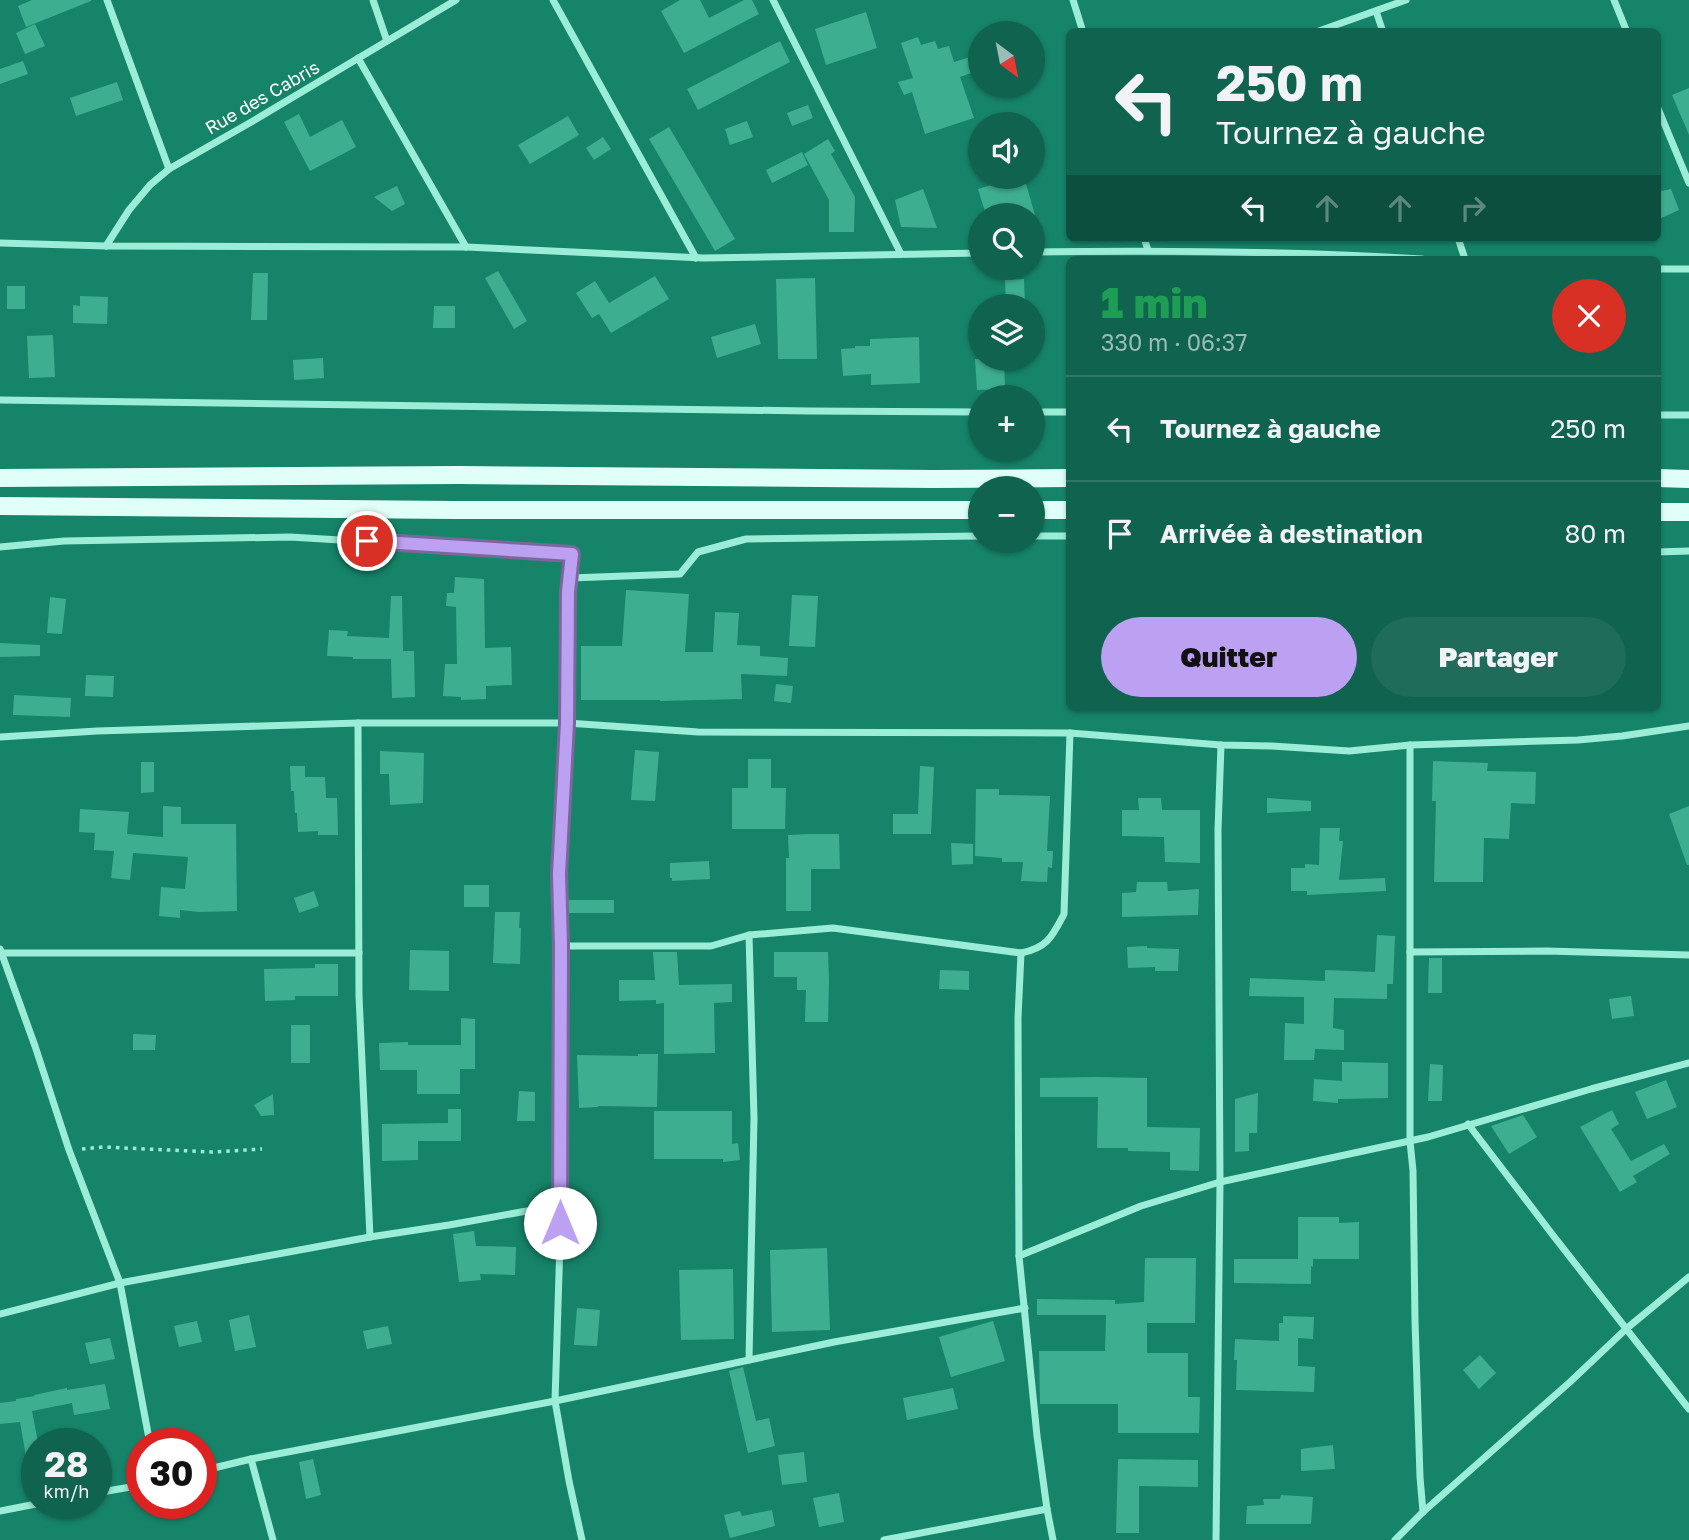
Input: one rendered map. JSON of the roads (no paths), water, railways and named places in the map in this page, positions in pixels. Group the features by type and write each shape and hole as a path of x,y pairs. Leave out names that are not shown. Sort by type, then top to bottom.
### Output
{"main road":[{"path":"0,478 459,475 1066,478"},
{"path":"1661,478 1689,479"},
{"path":"0,506 442,510 968,510"},
{"path":"1045,510 1066,510"},
{"path":"1661,512 1689,512"}],"street":[{"path":"107,0 169,169"},
{"path":"373,0 387,41"},
{"name":"Rue des Cabris","path":"106,246 136,202 150,185 169,169 456,0"},
{"path":"553,0 696,258"},
{"path":"774,0 901,254"},
{"path":"1073,0 1082,28"},
{"path":"1328,28 1406,0"},
{"path":"1614,0 1625,28"},
{"path":"1376,11 1382,28"},
{"path":"358,58 466,247"},
{"path":"1661,116 1689,183"},
{"path":"1145,242 1148,250"},
{"path":"0,243 466,247 696,258 968,253"},
{"path":"1045,252 1148,250 1379,256"},
{"path":"1661,269 1689,268"},
{"path":"0,400 968,412"},
{"path":"1045,412 1066,412"},
{"path":"1661,415 1689,415"},
{"path":"570,578 680,573 698,552 746,539 968,536"},
{"path":"1045,536 1066,536"},
{"path":"0,547 64,541 289,537 572,554 559,874 560,1205 555,1401 582,1540"},
{"path":"1661,552 1689,551"},
{"path":"358,723 359,996 370,1237"},
{"path":"0,737 97,731 358,723 567,723 698,732 1070,733 1221,746 1349,751 1410,745 1622,737 1689,726"},
{"path":"561,946 712,946 749,935 832,928 1021,953 1036,950 1049,940 1064,914 1070,733"},
{"path":"1410,745 1410,1141 1423,1512"},
{"path":"1216,1540 1220,1182 1218,830 1221,746"},
{"path":"749,935 754,1118 750,1360"},
{"path":"147,1428 120,1283 69,1150 1,951 359,953"},
{"path":"1410,953 1547,951 1689,955"},
{"path":"1021,953 1018,1018 1019,1256 1046,1510 1053,1540"},
{"path":"1019,1256 1141,1206 1220,1182 1410,1141 1689,1063"},
{"path":"1468,1124 1689,1409"},
{"path":"0,1314 120,1283 560,1205"},
{"path":"1395,1540 1626,1329 1689,1277"},
{"path":"217,1467 555,1401 834,1342 1025,1308"},
{"path":"251,1459 273,1540"},
{"path":"0,1511 21,1507"},
{"path":"884,1540 1046,1510"}]}
